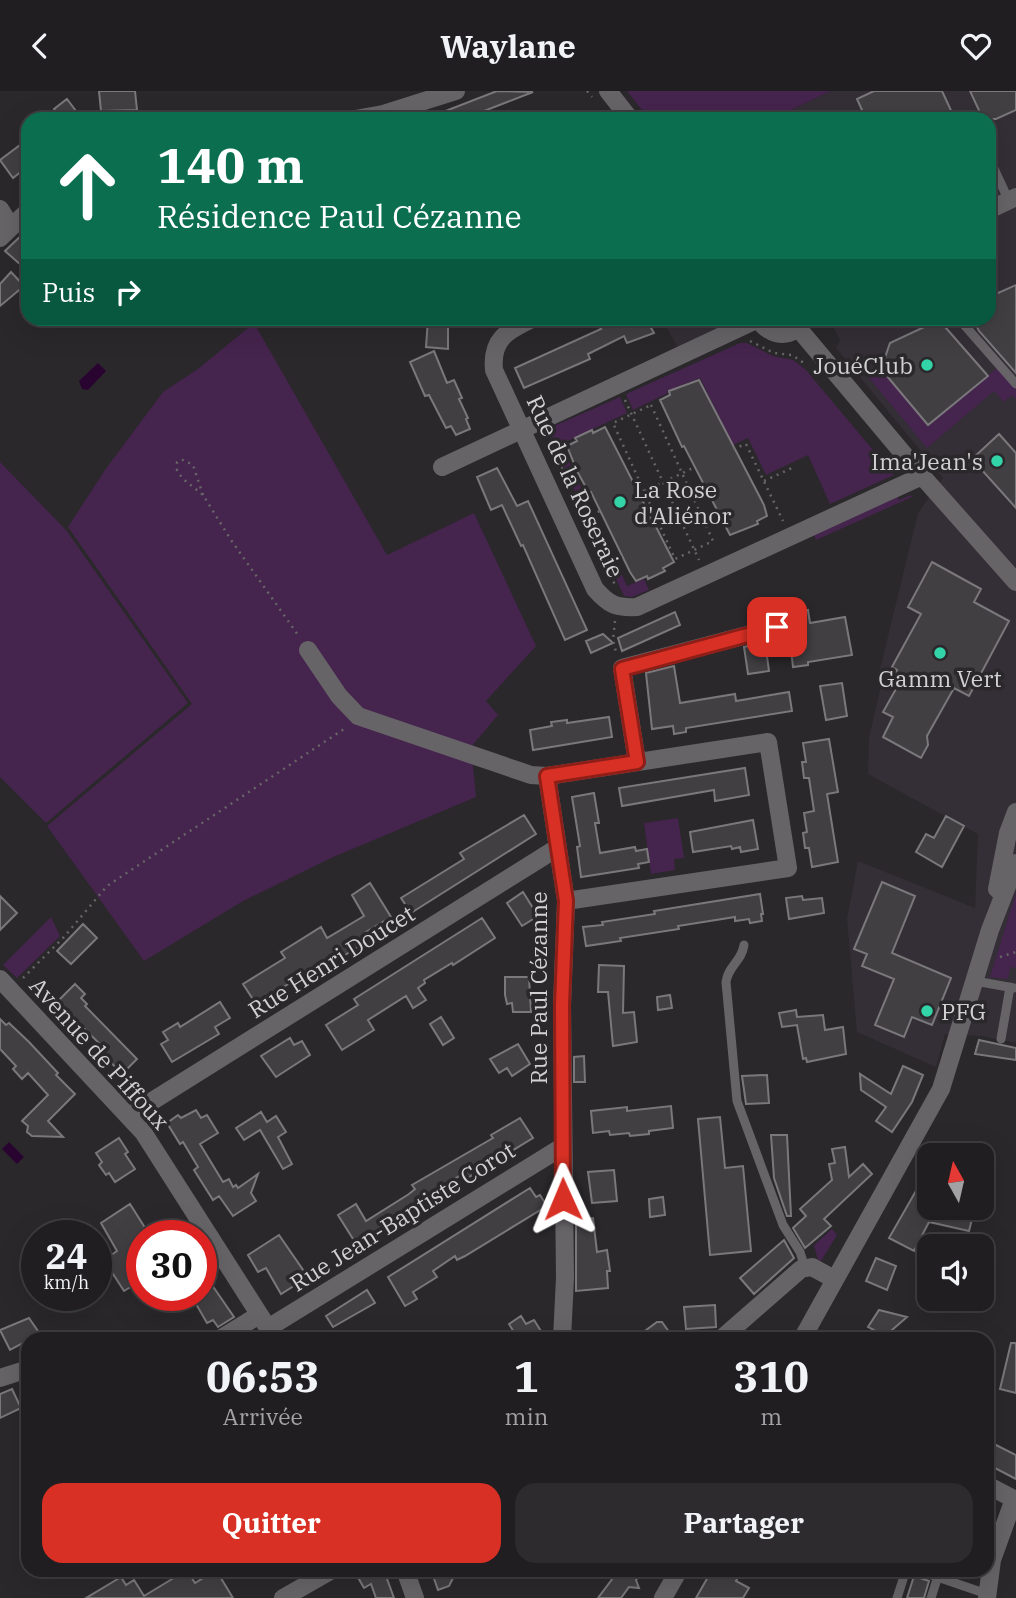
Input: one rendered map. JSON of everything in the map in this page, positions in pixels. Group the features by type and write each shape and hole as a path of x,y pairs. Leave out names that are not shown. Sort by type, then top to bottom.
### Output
{"street":[{"path":"387,112 456,91"},
{"path":"608,91 624,112"},
{"path":"996,207 1013,199"},
{"path":"0,209 5,233"},
{"path":"5,233 21,218"},
{"name":"Rue de la Roseraie","path":"517,326 498,342 493,356 494,370 596,589 604,600 619,608 637,607 922,476"},
{"path":"442,467 743,326"},
{"path":"764,326 776,334 784,334 796,326"},
{"path":"803,326 922,476 1016,582"},
{"path":"637,762 622,669 777,627"},
{"path":"308,650 339,696 358,716 531,775 547,776 768,742 788,868 566,901"},
{"name":"Rue Paul Cézanne","path":"547,776 566,901 562,1005 565,1278 562,1332"},
{"path":"990,930 1003,856 1016,811"},
{"name":"Rue Henri Doucet","path":"130,1115 557,848"},
{"path":"806,1332 937,1098 990,930 1016,863"},
{"name":"Avenue de Piffoux","path":"5,985 130,1115 267,1327"},
{"name":"Rue Jean-Baptiste Corot","path":"247,1332 267,1327 562,1147"},
{"path":"729,1332 797,1271 812,1267 834,1279"},
{"path":"0,1378 21,1371"},
{"path":"994,1489 1014,1499 994,1554"},
{"path":"283,1598 320,1577"},
{"path":"408,1577 415,1598"},
{"path":"663,1598 674,1577"},
{"path":"987,1596 990,1577"}],"lane":[{"path":"996,170 1013,199"},
{"path":"965,326 1016,384"},
{"path":"744,945 741,958 727,972 735,1088 741,1117 783,1225 800,1252 805,1268"},
{"path":"975,981 1013,988 1001,1039"},
{"path":"897,1598 904,1577"},
{"path":"931,1598 937,1577"},
{"path":"940,1577 987,1596"}],"path":[{"path":"730,332 735,341 744,339 774,353 792,355 805,364"},
{"path":"623,395 697,555"},
{"path":"651,405 713,541 675,559 613,423 632,414 651,405"},
{"path":"549,428 547,436 617,589"},
{"path":"733,449 746,444 790,537"},
{"path":"203,495 182,478 177,470 177,462 183,460 193,465 203,495 214,514 308,650"},
{"path":"639,494 695,467"},
{"path":"764,481 792,468"},
{"path":"566,527 600,511"},
{"path":"619,608 613,628 622,669"},
{"path":"5,985 64,937 107,886 343,732 358,716"},
{"path":"990,961 1016,952"}],"shaded area":[{"path":"627,91 831,91 787,112 644,112"},
{"path":"831,91 1016,91 1016,1043 982,1036 945,1034 936,1067 857,1032 847,919 858,861 975,908 978,834 868,774 869,738 884,672 880,669 918,513 943,478 836,348 840,340 833,326 996,326 996,112 787,112"},
{"path":"250,326 256,326 387,555 474,513 536,646 486,701 498,715 471,747 476,797 331,858 243,901 144,961 47,826 192,704 68,527 105,470 163,392 198,369"},
{"path":"666,326 720,326 678,348"},
{"path":"740,343 747,343 773,356 793,360 805,369 894,475 830,504 808,455 766,475 748,438 733,445 700,378 667,391 668,393 633,410 626,394"},
{"path":"98,363 106,371 88,390 82,389 79,381"},
{"path":"997,368 1016,389 1016,399 1012,395 1004,402 994,391 927,448 865,373 881,369 928,425"},
{"path":"620,397 627,413 561,444 590,507 583,509 550,432 554,426"},
{"path":"0,462 66,530 188,703 46,823 0,777"},
{"path":"896,493 899,500 911,495 912,497 816,540 812,531"},
{"path":"590,524 601,528 627,586 644,579 649,590 632,597 624,596"},
{"path":"678,818 684,858 674,859 675,870 651,874 644,823"},
{"path":"1016,893 1016,968 1010,967 1008,979 990,977"},
{"path":"51,917 60,936 17,978 3,965"},
{"path":"9,1142 24,1157 17,1164 2,1149"},
{"path":"832,1229 837,1235 821,1261 818,1260 814,1245"}],"building":[{"path":"99,91 135,91 137,110 101,111"},
{"path":"497,91 533,92 482,112 443,112"},
{"path":"874,91 942,91 952,112 863,112 857,99"},
{"path":"970,91 1016,91 1016,110 996,119 996,112 980,112"},
{"path":"67,99 77,112 56,112 54,109"},
{"path":"21,144 21,172 13,178 0,160"},
{"path":"21,236 21,265 5,251"},
{"path":"11,272 21,283 21,288 0,306 0,284"},
{"path":"1016,285 1016,373 976,326 996,326 996,294"},
{"path":"428,326 448,326 448,349 426,347"},
{"path":"650,326 654,333 627,343 624,336 588,354 590,359 524,388 515,368 601,329 600,327"},
{"path":"926,326 944,326 988,376 928,425 881,369 890,343"},
{"path":"434,351 447,383 454,380 468,418 466,419 470,429 456,435 451,426 446,428 429,395 425,396 410,362"},
{"path":"699,380 764,505 767,516 757,521 758,524 730,535 684,446 682,447 660,400 670,395 669,391"},
{"name":"La Rose d'Aliénor","path":"605,427 674,562 663,568 665,571 648,579 647,576 636,581 630,572 591,492 589,493 577,471 567,446 577,441 575,438"},
{"path":"999,434 1016,453 1016,508 972,459"},
{"path":"497,468 517,506 528,501 587,630 565,640 523,545 521,546 502,505 491,510 477,477"},
{"path":"932,562 981,589 974,602 1009,621 969,696 954,688 927,736 928,745 921,758 883,737 893,717 883,712 901,680 894,676 897,670 892,667 921,614 908,607"},
{"path":"808,610 810,623 845,617 852,655 793,667 791,650 798,649 794,612"},
{"path":"675,612 680,625 622,651 618,638"},
{"path":"603,634 613,643 591,653 586,641"},
{"path":"765,642 769,671 748,674 744,647"},
{"path":"674,666 680,703 735,694 736,701 789,692 792,711 686,728 686,732 674,734 673,726 652,729 646,673"},
{"path":"842,683 847,716 826,720 820,686"},
{"path":"609,717 612,737 533,750 530,730 552,726 551,722 567,720 567,723"},
{"path":"829,739 838,792 827,794 838,862 812,867 803,833 807,832 804,813 814,811 809,778 804,778 802,762 806,762 803,743"},
{"path":"745,768 749,795 715,801 714,790 622,806 619,788"},
{"path":"594,793 600,853 635,847 636,851 647,849 649,862 638,864 639,868 581,877 577,847 580,846 572,797"},
{"path":"524,815 536,834 411,913 401,898 464,859 460,853"},
{"path":"946,816 964,826 942,867 916,852 926,834 934,838"},
{"path":"753,820 758,849 741,852 740,847 732,849 731,846 693,852 690,832"},
{"path":"882,882 915,896 892,953 951,978 932,1025 912,1017 904,1037 875,1025 894,979 862,966 867,954 854,949"},
{"path":"370,883 391,917 366,932 371,939 301,982 298,978 256,1004 243,984 285,958 281,952 321,927 327,938 364,916 352,895"},
{"path":"523,892 538,916 522,926 507,903"},
{"path":"760,894 762,921 735,921 735,917 586,946 583,927 655,914 654,911"},
{"path":"0,896 17,913 0,930"},
{"path":"802,896 803,900 822,898 824,913 789,919 786,898"},
{"path":"482,918 495,938 424,980 425,983 418,988 426,1000 413,1008 406,996 368,1020 374,1030 342,1050 326,1025 358,1005 354,999"},
{"path":"83,924 97,938 71,964 57,951"},
{"path":"599,965 624,966 623,1013 634,1012 637,1042 613,1046 608,992 598,992"},
{"path":"505,977 529,977 531,1012 513,1012 512,1003 507,1004"},
{"path":"75,984 85,994 81,998 87,1004 85,1006 137,1059 122,1074 99,1050 102,1046 57,1002"},
{"path":"670,995 672,1008 658,1010 657,997"},
{"path":"220,1002 230,1018 215,1027 219,1034 172,1062 161,1044 168,1040 163,1032 178,1023 180,1027"},
{"path":"796,1010 797,1017 823,1015 825,1030 843,1027 846,1054 807,1062 806,1058 803,1059 797,1025 782,1027 779,1013"},
{"path":"441,1017 454,1038 443,1045 430,1024"},
{"path":"0,1019 6,1025 9,1023 29,1042 75,1094 48,1121 63,1137 32,1136 27,1132 28,1126 22,1121 48,1095 28,1073 22,1079 13,1069 16,1066 0,1049"},
{"path":"290,1038 294,1045 302,1041 310,1055 276,1077 261,1056"},
{"path":"979,1040 1016,1048 1016,1060 975,1054"},
{"path":"518,1044 530,1064 512,1076 507,1068 499,1073 490,1059"},
{"path":"584,1056 585,1082 574,1082 574,1057"},
{"path":"903,1066 923,1075 912,1102 892,1132 876,1121 886,1107 861,1090 860,1074 891,1094"},
{"path":"767,1075 769,1103 746,1104 742,1076"},
{"path":"671,1106 673,1128 630,1136 629,1133 610,1135 609,1131 593,1133 591,1111 627,1107 627,1111"},
{"path":"196,1110 201,1118 207,1115 218,1133 200,1144 223,1182 229,1179 233,1187 236,1185 238,1188 258,1174 251,1193 256,1201 233,1216 219,1196 213,1200 194,1170 198,1167 183,1142 180,1144 167,1123 178,1115 181,1118"},
{"path":"261,1112 267,1122 276,1116 286,1132 278,1137 292,1164 283,1169 260,1130 244,1140 236,1128"},
{"path":"720,1117 725,1168 743,1166 751,1251 710,1255 698,1119"},
{"path":"520,1118 533,1138 464,1180 461,1175 434,1192 438,1198 374,1233 376,1236 358,1247 338,1215 356,1204 366,1221 409,1194 415,1189 412,1185 493,1138 491,1135"},
{"path":"771,1135 787,1135 791,1216 787,1216 774,1178"},
{"path":"119,1138 135,1169 115,1182 99,1165 102,1162 96,1153"},
{"path":"845,1147 849,1177 863,1164 872,1174 824,1219 831,1226 805,1248 793,1228 806,1216 800,1209 832,1180 829,1164 835,1163 832,1149"},
{"path":"614,1170 617,1201 592,1203 588,1172"},
{"path":"530,1188 536,1197 540,1195 547,1206 465,1256 457,1260 455,1256 433,1271 437,1277 413,1292 417,1299 405,1306 388,1277"},
{"path":"917,1189 917,1220 972,1220 969,1231 929,1222 923,1234 917,1234 914,1251 889,1238"},
{"path":"663,1197 665,1215 650,1217 649,1199"},
{"path":"130,1204 140,1220 126,1220 124,1291 112,1272 112,1254 117,1251 112,1242 112,1220 106,1220"},
{"path":"593,1218 597,1252 607,1250 610,1271 607,1271 608,1288 576,1291 576,1220"},
{"path":"279,1235 308,1277 281,1294 266,1268 258,1272 248,1255"},
{"path":"784,1240 794,1258 754,1294 740,1278"},
{"path":"876,1258 896,1266 887,1290 866,1281"},
{"path":"367,1290 375,1303 333,1327 326,1316"},
{"path":"217,1292 234,1317 218,1327 213,1320 207,1323 200,1311 217,1311"},
{"path":"715,1305 716,1327 686,1329 684,1307"},
{"path":"879,1310 907,1317 890,1332 877,1332 868,1327"},
{"path":"521,1316 526,1324 534,1320 542,1332 514,1332 509,1324"},
{"path":"29,1318 39,1332 21,1332 21,1344 10,1350 0,1330"},
{"path":"657,1322 662,1322 669,1332 643,1332"},
{"path":"1011,1343 1016,1343 1016,1393 1000,1389"},
{"path":"12,1389 21,1408 0,1418 0,1394"},
{"path":"994,1444 1016,1455 1016,1479 994,1468"},
{"path":"121,1577 126,1585 134,1580 144,1596 175,1577 191,1577 195,1583 205,1577 220,1577 233,1598 86,1598"},
{"path":"358,1577 386,1577 394,1598 376,1598 371,1584 364,1588"},
{"path":"433,1577 454,1577 449,1586 438,1590"},
{"path":"614,1577 638,1577 636,1580 639,1588 629,1587 621,1598 598,1598"},
{"path":"708,1577 738,1577 736,1581 749,1588 743,1598 696,1598"},
{"path":"914,1577 929,1581 924,1598 907,1598"}],"place":[{"name":"JouéClub","path":"927,365"},
{"name":"Ima'Jean's","path":"997,461"},
{"name":"La Rose d'Aliénor","path":"620,502"},
{"name":"Gamm Vert","path":"940,653"},
{"name":"PFG","path":"927,1011"}],"route":[{"path":"563,1199 562,1005 566,901 547,776 637,762 622,669 777,627"}]}
